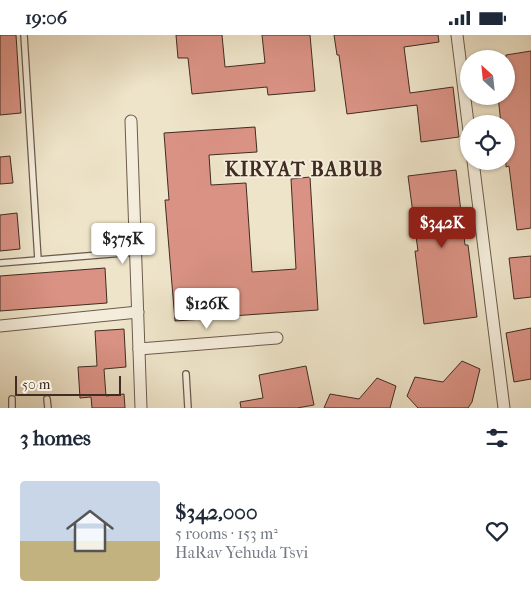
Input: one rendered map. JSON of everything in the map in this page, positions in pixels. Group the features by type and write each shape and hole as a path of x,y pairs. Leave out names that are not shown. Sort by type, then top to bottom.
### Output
{"street":[{"path":"456,35 467,115"},
{"path":"131,121 141,408"},
{"path":"473,170 504,408"},
{"path":"0,326 138,312"},
{"path":"139,349 277,338"}],"lane":[{"path":"24,35 38,260"},
{"path":"0,263 136,252"},
{"path":"186,374 188,408"},
{"path":"12,399 12,408"},
{"path":"47,399 48,408"}],"building":[{"path":"0,35 16,35 21,113 0,115"},
{"path":"176,35 222,35 225,67 265,63 262,35 310,35 315,91 268,95 267,87 192,94 188,58 178,58"},
{"path":"334,35 438,35 439,42 404,47 410,93 453,87 459,137 421,142 417,105 347,114 339,55 337,55"},
{"path":"531,51 531,228 517,230 510,170 515,170 515,115 500,115 499,105 515,105 515,54"},
{"path":"255,127 257,152 209,155 211,185 246,183 252,272 296,269 291,179 310,177 318,310 175,321 165,200 169,200 164,133"},
{"path":"10,156 13,183 0,184 0,157"},
{"path":"456,170 465,245 468,245 477,317 424,324 415,251 418,251 408,176"},
{"path":"17,213 20,249 0,251 0,215"},
{"path":"531,256 531,297 514,299 509,258"},
{"path":"105,268 107,303 0,311 0,276"},
{"path":"531,328 531,379 514,382 506,333"},
{"path":"124,329 126,367 104,369 106,396 124,394 125,408 92,408 91,397 80,398 78,367 97,366 95,331"},
{"path":"462,361 480,369 472,402 468,408 418,408 407,396 415,377 443,382"},
{"path":"306,366 314,405 297,408 241,408 240,402 263,398 259,375"},
{"path":"377,378 396,386 390,408 324,408 330,394 359,399"}],"district":[{"name":"KIRYAT BABUB","path":"304,169"}]}
